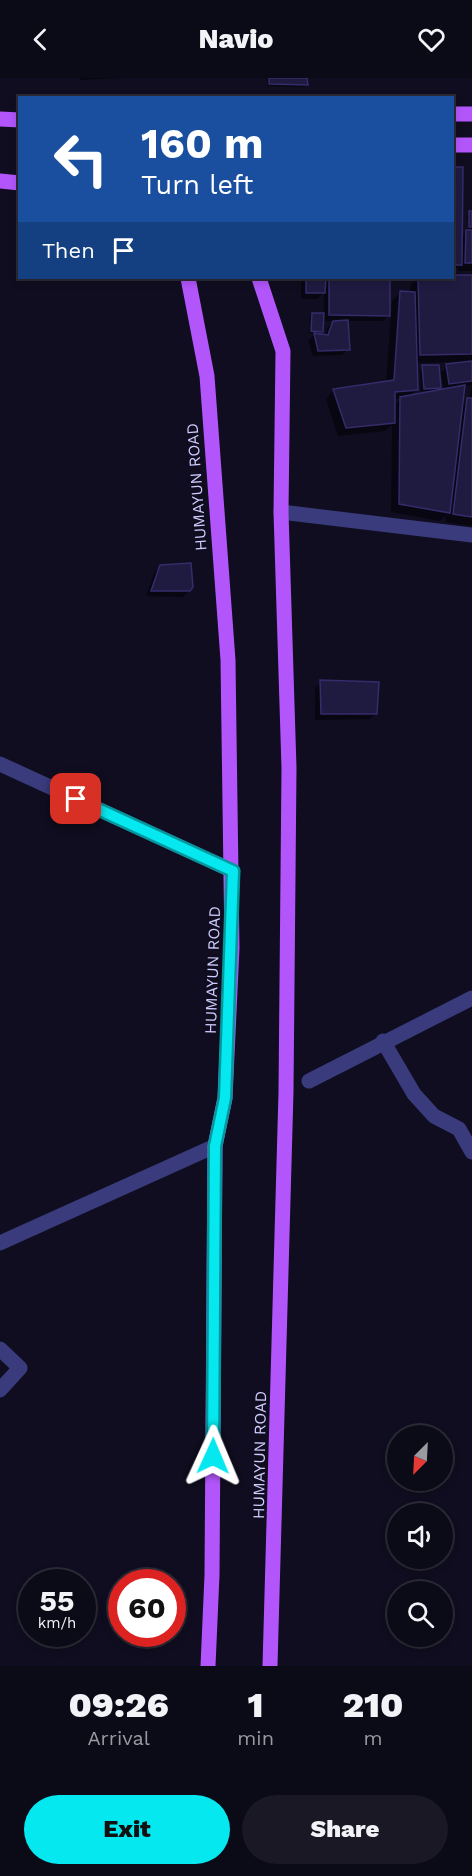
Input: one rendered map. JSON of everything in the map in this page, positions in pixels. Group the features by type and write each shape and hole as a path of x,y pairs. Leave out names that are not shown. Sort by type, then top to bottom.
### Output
{"main road":[{"path":"454,114 472,114"},
{"path":"0,119 18,120"},
{"path":"454,145 472,146"},
{"path":"0,180 18,183"},
{"name":"HUMAYUN ROAD","path":"188,279 207,376 228,660 233,871 225,1098 215,1146 212,1575 208,1666"},
{"name":"HUMAYUN ROAD","path":"259,279 283,351 281,512 289,768 287,996 270,1666"}],"street":[{"path":"281,512 472,534"},
{"path":"0,764 233,871"},
{"path":"309,1081 383,1041 472,998"},
{"path":"383,1041 414,1094 434,1116 459,1130 472,1152"},
{"path":"0,1243 215,1146"},
{"path":"0,1349 20,1368 0,1390"}],"building":[{"path":"269,78 307,78 308,85 269,84"},
{"path":"454,167 463,167 462,265 454,265"},
{"path":"469,211 472,211 472,227 469,227"},
{"path":"466,230 472,230 472,263 465,263"},
{"path":"454,275 472,275 472,354 420,355 418,279 454,279"},
{"path":"306,279 326,279 325,293 306,293"},
{"path":"329,279 390,279 390,316 329,315"},
{"path":"400,291 415,292 418,390 395,392 395,423 346,428 333,389 394,380"},
{"path":"312,313 324,313 323,332 311,331"},
{"path":"348,320 350,350 318,351 314,333 328,335 333,321"},
{"path":"472,361 472,381 449,384 446,364"},
{"path":"422,365 439,365 441,388 424,389"},
{"path":"465,385 450,513 399,504 400,397"},
{"path":"467,398 472,398 472,517 453,514"},
{"path":"191,563 193,587 190,591 151,591 160,565"},
{"path":"320,680 379,682 377,714 321,714"}],"route":[{"path":"76,799 233,871 225,1098 215,1146 213,1456"}]}
